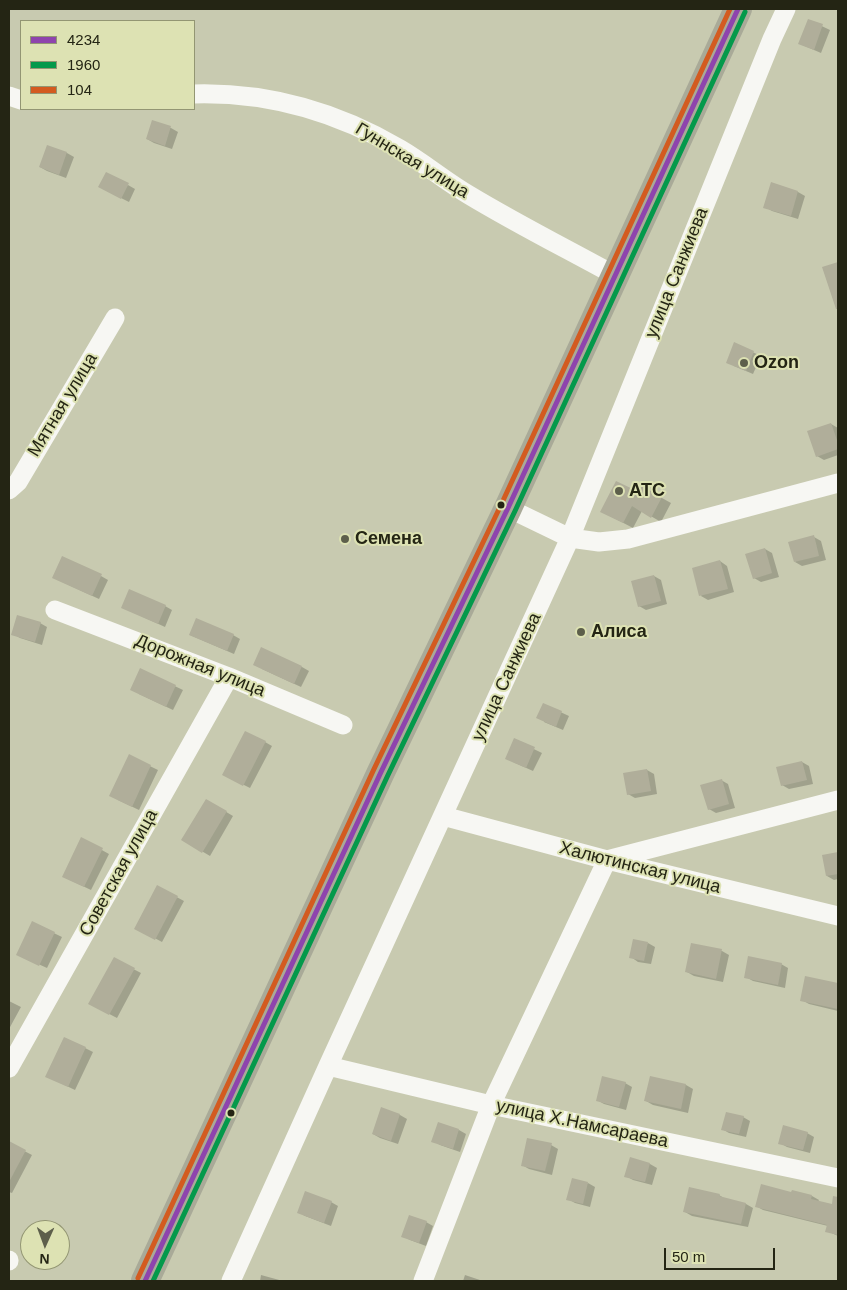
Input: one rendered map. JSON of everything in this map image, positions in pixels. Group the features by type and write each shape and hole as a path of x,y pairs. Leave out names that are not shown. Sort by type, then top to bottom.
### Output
{"highway":[{"path":"145,1281 381,772 508,508 738,9"}],"street":[{"name":"улица Санжиева","path":"231,1281 570,538 772,39 786,9"},
{"name":"Гуннская улица","path":"195,94 242,96 281,101 329,115 354,125 401,150 469,195 616,276"},
{"name":"Мятная улица","path":"9,490 18,482 115,318"},
{"path":"508,508 570,538 599,542 628,539 838,482"},
{"name":"Дорожная улица","path":"55,610 229,677 343,725"},
{"name":"Советская улица","path":"9,1068 229,677"},
{"path":"423,1281 491,1105 607,860 838,800"},
{"name":"Халютинская улица","path":"443,816 607,860 838,916"},
{"name":"улица Х.Намсараева","path":"328,1066 491,1105 838,1178"}],"building":[{"path":"808,19 823,24 814,50 798,44"},
{"path":"152,120 171,126 165,146 146,139"},
{"path":"47,145 67,152 59,175 39,167"},
{"path":"106,172 129,183 121,199 98,187"},
{"path":"771,182 798,191 791,216 763,208"},
{"path":"838,262 838,309 836,309 822,267"},
{"path":"734,342 754,351 746,371 726,363"},
{"path":"831,423 838,443 838,449 816,457 807,431"},
{"path":"616,481 639,492 642,486 662,497 651,518 632,506 623,523 600,512"},
{"path":"814,535 819,556 794,562 788,542"},
{"path":"765,548 772,573 753,579 745,554"},
{"path":"62,556 102,574 92,596 52,578"},
{"path":"720,560 728,589 699,596 692,568"},
{"path":"654,575 661,601 638,607 631,581"},
{"path":"129,589 166,605 158,624 121,608"},
{"path":"17,615 41,622 35,642 11,635"},
{"path":"196,618 234,634 227,651 189,635"},
{"path":"261,647 302,666 294,684 253,665"},
{"path":"140,668 176,685 166,707 130,690"},
{"path":"543,703 562,711 556,727 536,718"},
{"path":"245,731 266,741 243,786 222,775"},
{"path":"514,738 535,747 526,768 505,759"},
{"path":"129,754 151,765 132,807 109,796"},
{"path":"802,761 807,780 781,786 776,767"},
{"path":"647,769 651,791 627,795 623,773"},
{"path":"722,779 729,804 708,810 700,785"},
{"path":"206,799 227,811 202,853 181,840"},
{"path":"81,837 103,848 84,887 62,877"},
{"path":"838,852 838,874 826,876 822,855"},
{"path":"157,885 178,896 155,940 134,929"},
{"path":"32,921 55,932 39,966 16,955"},
{"path":"633,939 648,942 644,961 629,958"},
{"path":"691,943 722,949 716,979 685,972"},
{"path":"748,956 782,963 778,985 744,978"},
{"path":"114,957 135,968 109,1015 88,1004"},
{"path":"805,976 838,983 838,1009 800,1001"},
{"path":"64,1037 86,1047 68,1087 45,1077"},
{"path":"602,1076 626,1082 619,1107 596,1101"},
{"path":"650,1076 686,1084 681,1109 644,1101"},
{"path":"381,1107 400,1114 391,1141 372,1134"},
{"path":"726,1112 744,1116 739,1134 721,1130"},
{"path":"438,1122 459,1129 453,1149 431,1142"},
{"path":"783,1125 808,1132 803,1150 778,1144"},
{"path":"527,1138 552,1143 545,1171 521,1166"},
{"path":"9,1141 26,1150 9,1182"},
{"path":"630,1157 650,1163 645,1182 624,1177"},
{"path":"572,1178 588,1182 583,1204 566,1200"},
{"path":"761,1184 812,1195 811,1199 832,1204 833,1196 838,1197 838,1235 825,1232 827,1225 755,1207"},
{"path":"689,1187 720,1194 719,1196 746,1203 741,1224 683,1212"},
{"path":"305,1191 332,1201 324,1223 297,1213"},
{"path":"409,1215 427,1221 419,1243 401,1237"}],"transit line":[{"name":"104","path":"138,1278 374,769 501,505 730,9"},
{"name":"4234","path":"145,1281 381,772 508,508 738,9"},
{"name":"1960","path":"153,1281 388,775 515,511 745,12"}],"place":[{"name":"Ozon","path":"744,363"},
{"name":"АТС","path":"619,491"},
{"name":"Семена","path":"345,539"},
{"name":"Алиса","path":"581,632"}]}
